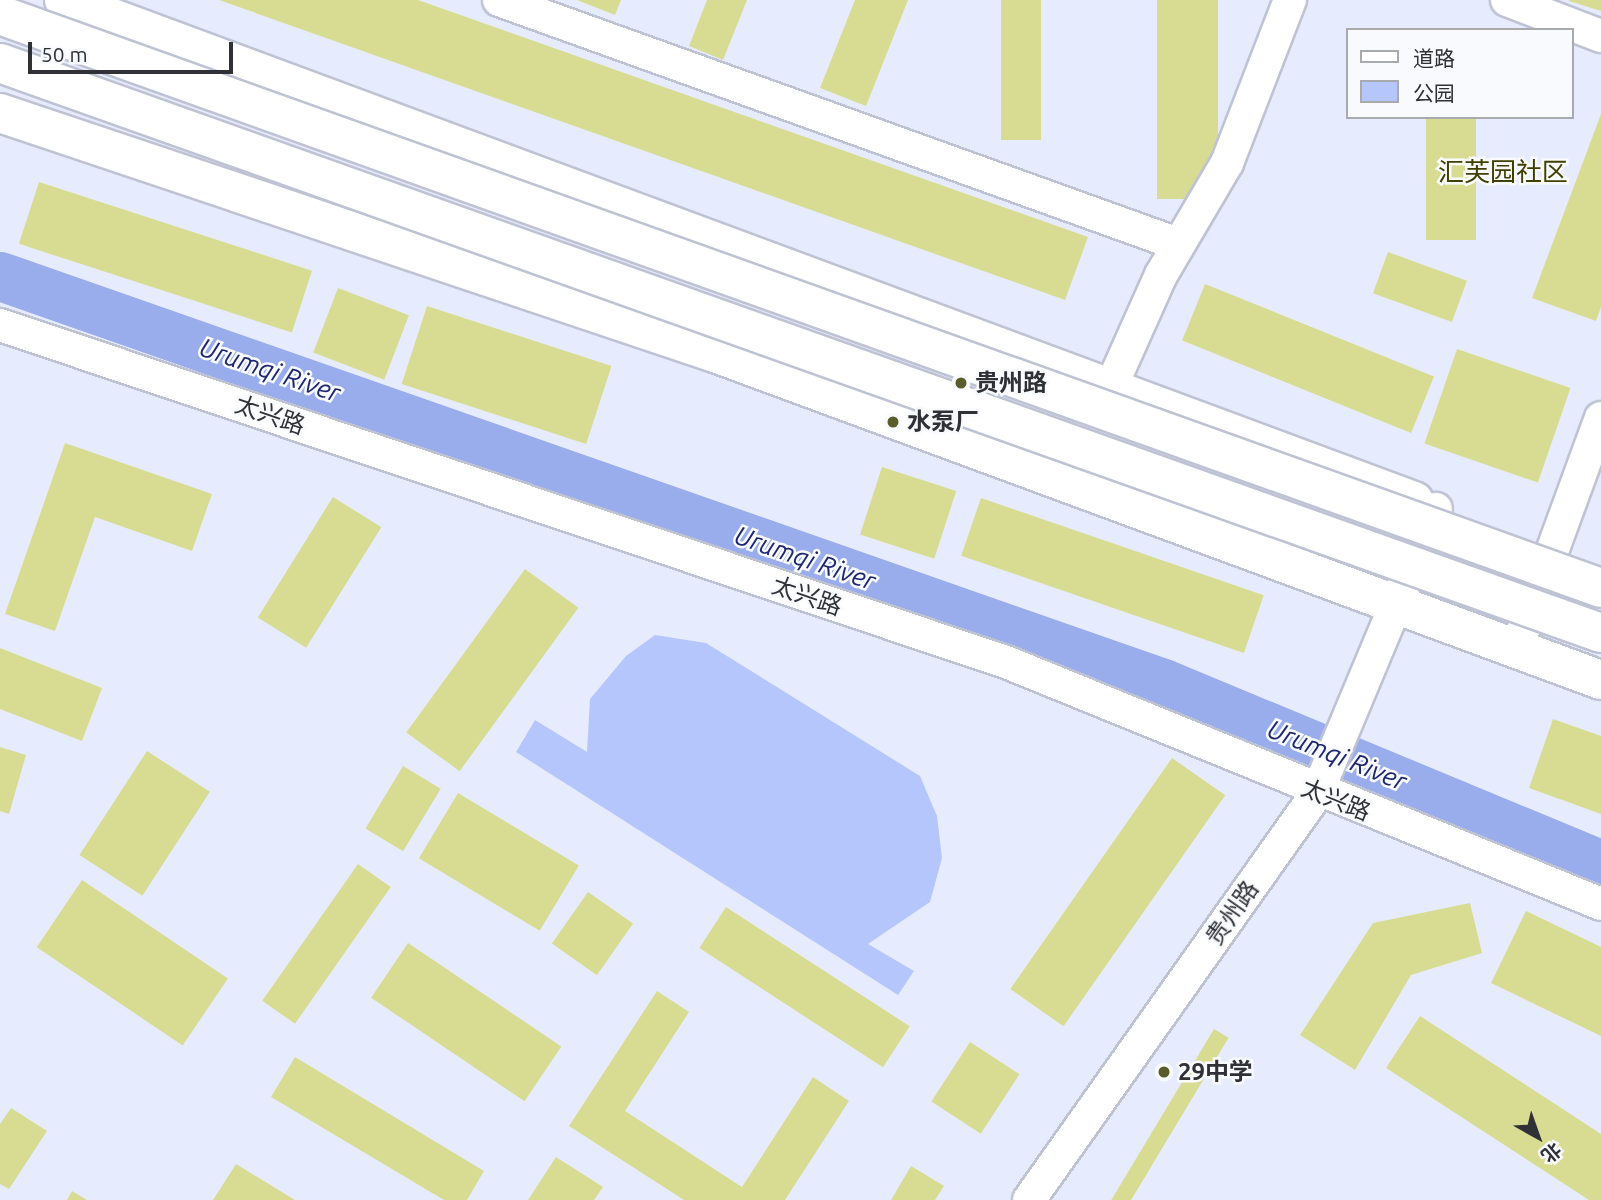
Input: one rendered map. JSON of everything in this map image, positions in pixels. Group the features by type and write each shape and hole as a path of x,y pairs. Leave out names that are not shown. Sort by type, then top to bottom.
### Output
{"main road":[{"path":"64,0 1551,553 1601,568"},
{"path":"0,15 1601,588"},
{"path":"0,62 1601,633"},
{"path":"0,113 715,353 1601,680"},
{"path":"1525,606 1562,640 1601,660"}],"street":[{"path":"499,0 1178,244"},
{"path":"1110,389 1178,244 1227,163 1290,0"},
{"path":"1507,0 1601,36"},
{"name":"太兴路","path":"0,324 1006,663 1320,786 1601,904"},
{"path":"1516,650 1601,418"},
{"name":"贵州路","path":"1029,1200 1320,786 1398,606 1436,509"}],"green space":[{"path":"655,635 706,643 920,776 937,816 942,858 930,902 868,944 914,971 898,995 516,752 535,720 587,752 590,699 626,656"}],"building":[{"path":"219,0 418,0 1088,237 1065,300"},
{"path":"577,0 621,0 615,15"},
{"path":"707,0 747,0 723,60 689,46"},
{"path":"855,0 908,0 866,106 820,88"},
{"path":"1001,0 1041,0 1041,140 1001,140"},
{"path":"1157,0 1218,0 1218,199 1157,199"},
{"path":"1601,0 1601,11 1569,1"},
{"path":"1601,114 1601,307 1596,321 1532,298"},
{"path":"1426,119 1476,119 1476,240 1426,240"},
{"path":"39,182 312,271 292,333 19,244"},
{"path":"1388,252 1467,281 1452,322 1373,293"},
{"path":"1205,284 1434,377 1411,433 1182,341"},
{"path":"338,288 409,315 384,380 313,352"},
{"path":"427,306 612,366 586,444 402,384"},
{"path":"1457,349 1570,388 1538,483 1424,444"},
{"path":"65,443 212,494 192,551 95,517 55,631 5,614"},
{"path":"882,467 956,491 934,559 860,535"},
{"path":"333,497 381,527 306,648 258,617"},
{"path":"981,498 1264,595 1244,653 961,556"},
{"path":"525,569 578,608 460,771 406,732"},
{"path":"0,648 102,688 82,741 0,709"},
{"path":"1553,719 1601,736 1601,814 1529,788"},
{"path":"0,747 26,755 9,814 0,811"},
{"path":"147,751 210,792 142,896 79,855"},
{"path":"1172,758 1225,795 1063,1026 1010,989"},
{"path":"403,766 441,789 403,851 365,829"},
{"path":"458,793 579,866 540,931 419,858"},
{"path":"358,864 391,887 295,1024 262,1001"},
{"path":"82,880 228,978 183,1046 37,947"},
{"path":"588,892 633,924 597,975 552,944"},
{"path":"1470,903 1482,953 1411,975 1355,1070 1300,1035 1373,923"},
{"path":"726,907 910,1026 883,1067 699,948"},
{"path":"1526,911 1601,947 1601,1036 1491,983"},
{"path":"408,943 561,1046 524,1101 371,998"},
{"path":"657,991 689,1012 625,1111 742,1187 813,1077 849,1101 785,1200 684,1200 569,1126"},
{"path":"1420,1016 1601,1134 1601,1200 1589,1200 1386,1068"},
{"path":"1214,1029 1229,1038 1131,1200 1111,1200"},
{"path":"970,1042 1019,1074 981,1134 931,1102"},
{"path":"295,1057 484,1171 467,1200 444,1200 271,1097"},
{"path":"11,1108 47,1131 9,1189 0,1184 0,1124"},
{"path":"556,1157 603,1187 594,1200 528,1200"},
{"path":"236,1164 295,1200 213,1200"},
{"path":"911,1166 944,1186 935,1200 891,1200"},
{"path":"72,1191 87,1200 67,1200"}],"waterway":[{"name":"Urumqi River","path":"0,276 1163,683 1601,864"}],"place":[{"name":"贵州路","path":"961,383"},
{"name":"水泵厂","path":"893,422"},
{"name":"29中学","path":"1164,1072"}],"district":[{"name":"汇芙园社区","path":"1503,172"}]}
